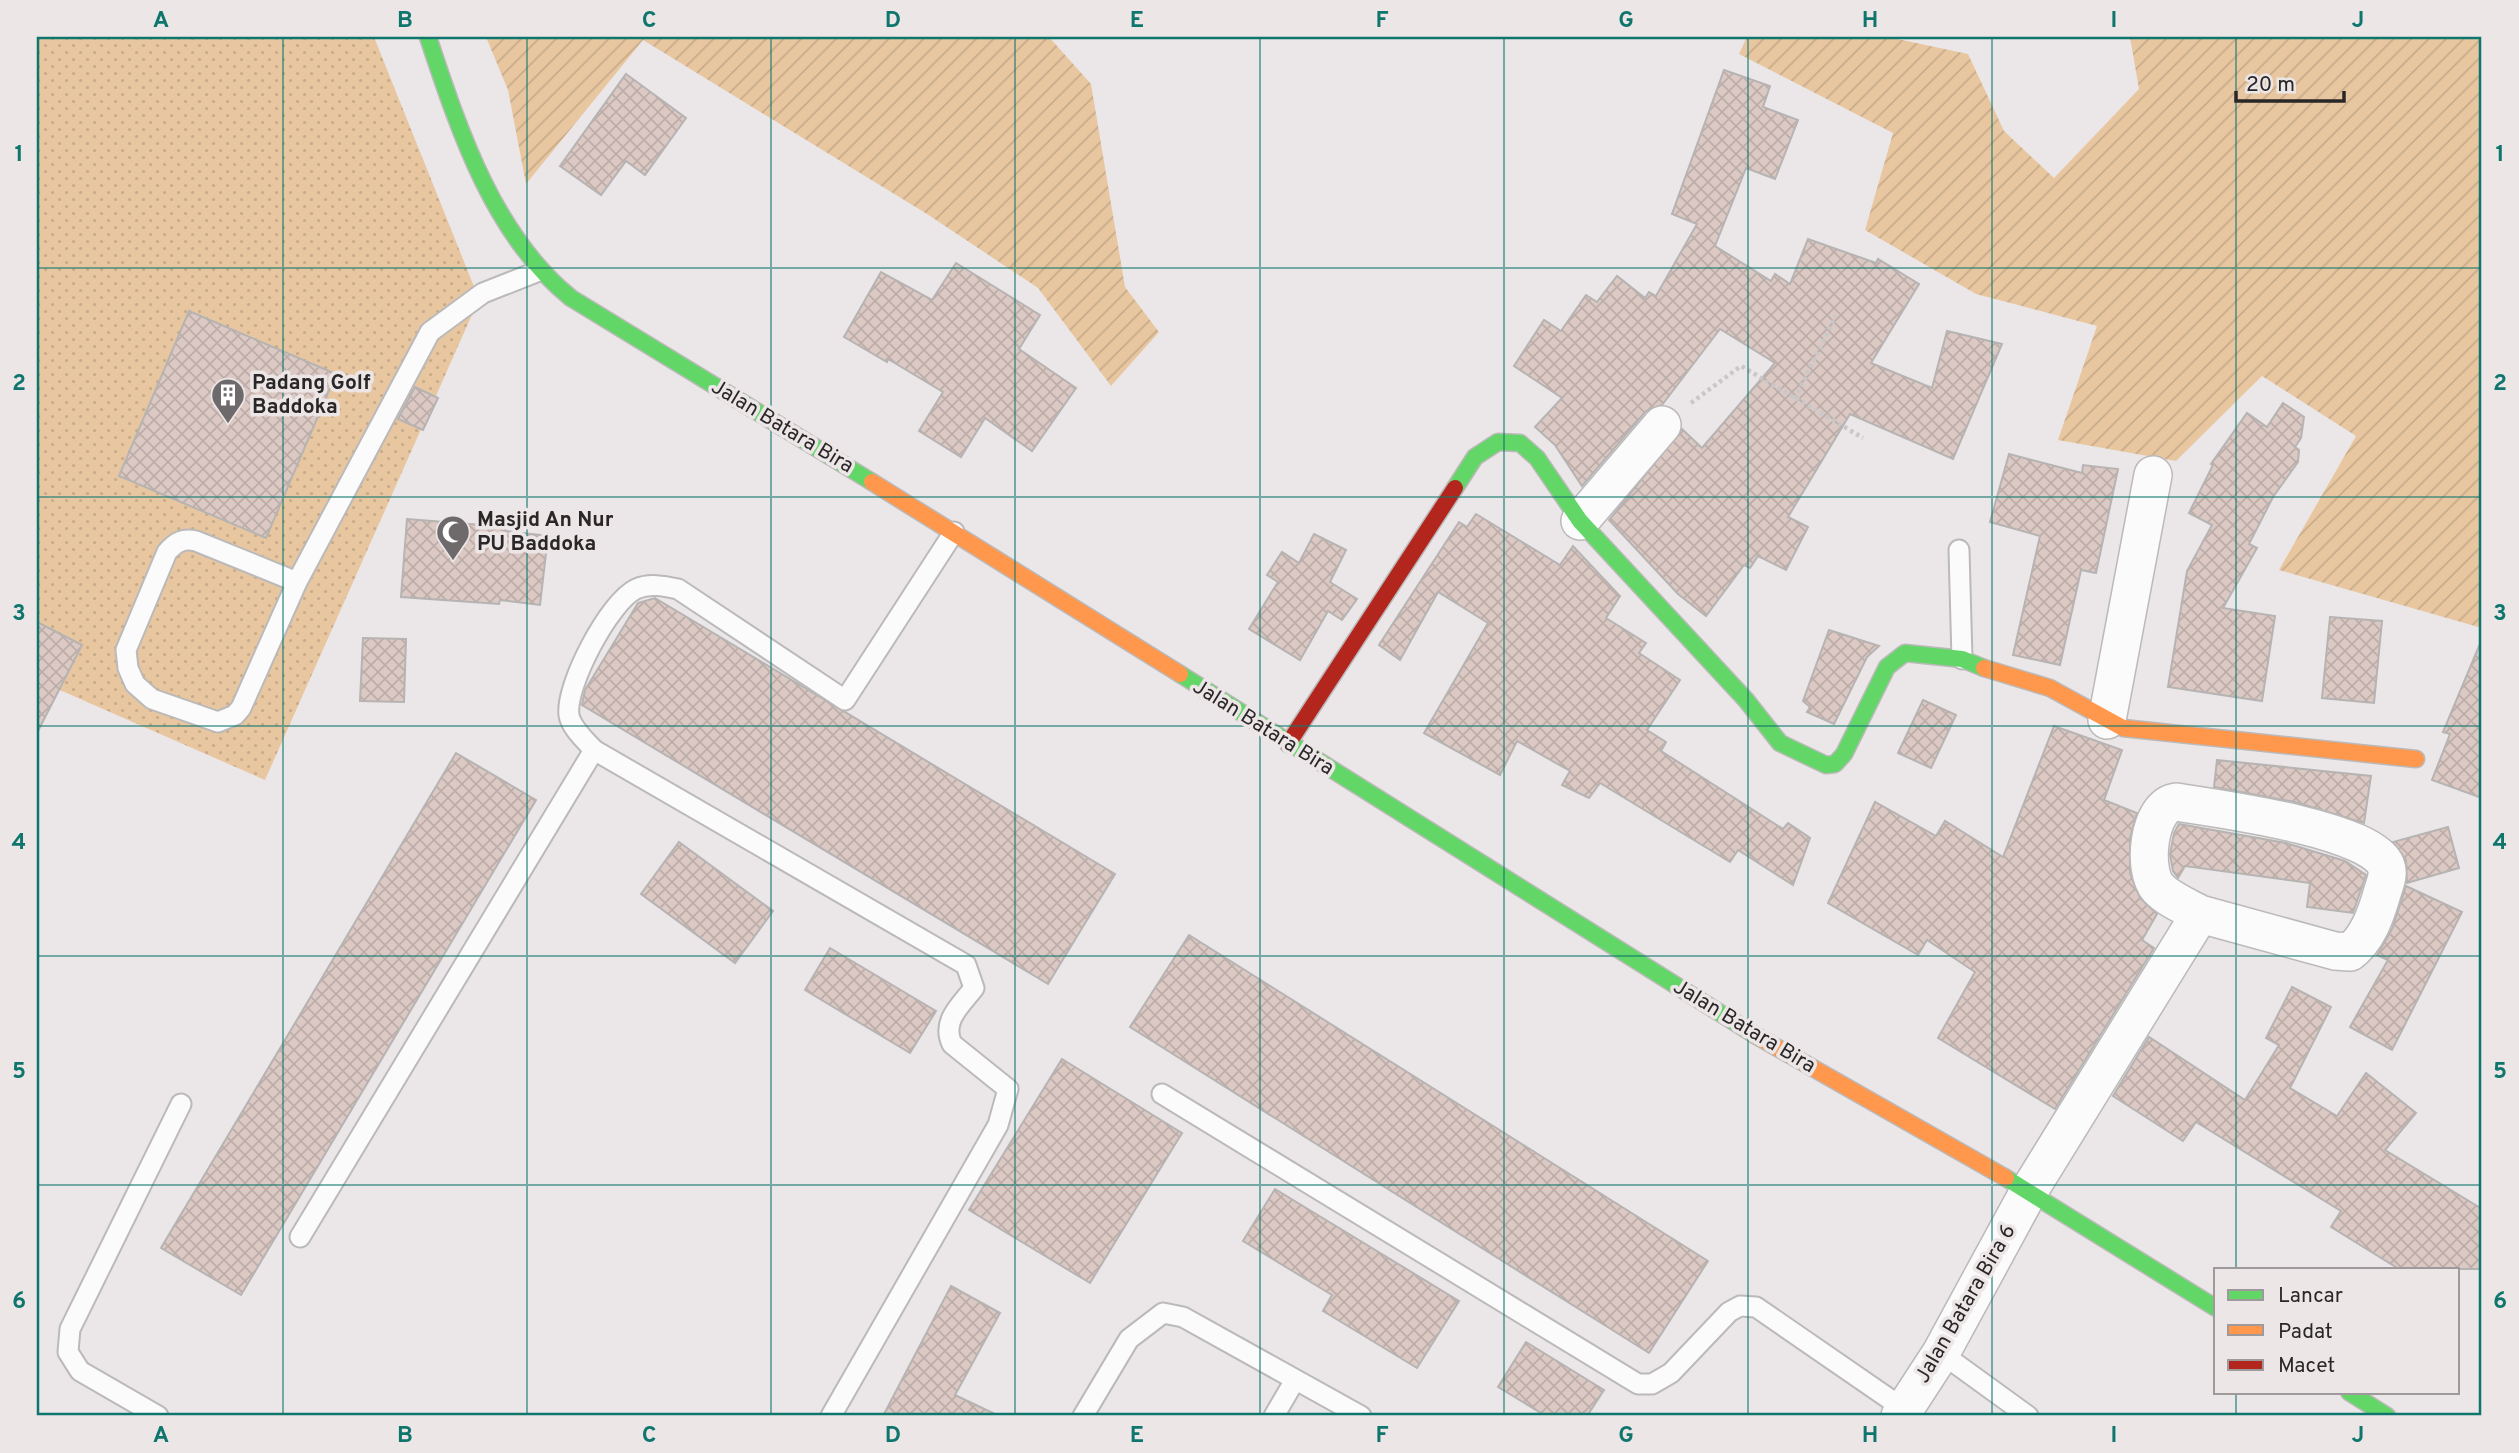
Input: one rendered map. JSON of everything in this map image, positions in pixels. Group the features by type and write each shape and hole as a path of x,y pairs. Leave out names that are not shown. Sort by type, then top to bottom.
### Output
{"street":[{"name":"Jalan Batara Bira","path":"428,37 443,84 506,224 539,271 570,298 954,532 1754,1035 2029,1191 2214,1307"},
{"path":"1580,520 1662,425"},
{"path":"1288,744 1475,457 1498,442 1520,443 1537,458 1580,520 1746,700 1780,743 1826,765 1835,764 1844,754 1887,667 1905,653 1914,652 1962,659 2002,677 2050,688 2123,727 2416,759"},
{"path":"2106,720 2153,475"},
{"path":"2168,803 2195,805 2332,832 2366,846 2386,866 2387,875 2378,907 2361,943 2350,952 2335,951 2200,915 2157,887 2151,872 2152,826 2159,811 2168,803"},
{"name":"Jalan Batara Bira 6","path":"1902,1413 1941,1353 2029,1191 2200,915"},
{"path":"2352,1394 2387,1416"}],"lane":[{"path":"297,582 197,541 187,539 173,545 126,650 135,684 152,699 218,722 228,719 241,708 297,582 430,332 483,293 539,271"},
{"path":"831,1416 998,1125 1008,1089 952,1044 947,1034 949,1020 974,988 972,977 966,965 594,750 569,716 570,700 599,629 615,605 635,590 653,586 678,589 845,700 954,532"},
{"path":"1959,550 1962,659"},
{"path":"300,1237 594,750"},
{"path":"1161,1094 1638,1384 1652,1384 1671,1373 1729,1312 1740,1306 1756,1307 1902,1413"},
{"path":"158,1416 80,1371 68,1352 70,1329 181,1104"},
{"path":"1083,1416 1129,1339 1163,1313 1183,1317 1361,1416"},
{"path":"1941,1353 2028,1416"},
{"path":"1274,1416 1295,1380"}],"path":[{"path":"1795,399 1836,316"},
{"path":"1662,425 1741,366 1863,438"}],"shaded area":[{"path":"37,37 374,37 479,299 265,780 37,680"},
{"path":"486,37 1049,37 1091,84 1125,287 1159,332 1111,386 1038,288 927,214 643,40 526,184 508,90"},
{"path":"1747,37 1888,37 1968,54 2004,131 2054,178 2139,89 2130,37 2482,37 2482,628 2279,570 2356,436 2262,376 2176,461 2058,440 2097,326 1976,294 1865,230 1893,133 1739,54"}],"building":[{"path":"1724,70 1770,86 1763,107 1798,120 1775,179 1746,168 1715,246 1771,281 1775,274 1790,284 1808,239 1876,263 1878,259 1919,284 1871,363 1932,388 1947,331 2002,344 1953,459 1850,414 1788,517 1808,527 1786,570 1758,556 1750,568 1744,565 1706,616 1678,594 1609,520 1682,429 1702,448 1775,363 1720,329 1662,405 1646,411 1582,486 1555,445 1535,427 1562,398 1514,366 1544,320 1561,331 1586,295 1597,302 1617,276 1645,298 1649,292 1656,296 1697,224 1672,214"},
{"path":"626,74 686,118 645,175 626,161 601,195 560,166"},
{"path":"956,263 1040,315 1019,349 1076,388 1032,451 985,418 961,457 919,431 943,392 888,359 887,362 844,337 881,272 932,300"},
{"name":"Padang Golf Baddoka","path":"189,311 336,374 266,538 119,476"},
{"name":"Padang Golf Baddoka","path":"415,387 438,398 423,430 398,419"},
{"path":"2283,403 2304,417 2301,438 2295,447 2299,450 2298,462 2273,497 2249,544 2257,548 2223,608 2275,616 2262,701 2168,687 2187,571 2212,525 2189,513 2213,465 2211,464 2247,413 2267,427"},
{"path":"2009,454 2082,473 2083,465 2118,469 2096,573 2081,570 2060,665 2013,655 2040,536 1990,522"},
{"path":"1476,514 1560,565 1573,546 1620,596 1606,618 1646,643 1639,653 1680,680 1647,730 1666,742 1661,751 1783,829 1788,823 1810,838 1793,885 1738,850 1730,862 1600,783 1589,798 1562,785 1570,771 1517,741 1500,775 1424,733 1488,623 1438,592 1400,660 1379,645 1459,522 1467,527"},
{"name":"Masjid An Nur PU Baddoka","path":"407,519 506,527 505,531 548,536 540,605 500,600 499,604 401,597"},
{"path":"1314,534 1346,550 1330,582 1357,599 1342,620 1328,611 1300,660 1249,629 1278,582 1267,575 1282,552 1299,563"},
{"path":"655,598 1115,874 1048,984 582,705 585,690 638,603"},
{"path":"2330,617 2382,621 2374,703 2322,698"},
{"path":"37,622 82,645 37,733"},
{"path":"1829,630 1879,646 1867,657 1834,724 1807,712 1810,707 1803,701"},
{"path":"363,638 406,639 404,702 360,701"},
{"path":"2482,639 2482,798 2432,780 2450,734 2443,732"},
{"path":"1923,700 1956,715 1931,768 1898,753"},
{"path":"2054,726 2122,750 2104,800 2137,813 2130,838 2130,873 2140,898 2157,914 2142,940 2154,948 2055,1109 1938,1038 1975,972 1927,940 1918,955 1828,903 1875,802 1936,836 1945,821 2003,857"},
{"path":"456,753 536,800 241,1295 161,1248"},
{"path":"2217,760 2371,776 2364,823 2295,802 2214,787"},
{"path":"2179,824 2286,843 2345,861 2366,875 2353,913 2307,907 2310,883 2185,866 2178,878 2173,871 2170,854 2174,833"},
{"path":"2448,827 2459,868 2407,883 2406,860 2393,842"},
{"path":"679,842 773,911 735,963 641,894"},
{"path":"2406,886 2462,912 2392,1050 2350,1027 2388,960 2377,955 2392,929"},
{"path":"1189,935 1708,1261 1649,1353 1130,1027"},
{"path":"830,948 936,1011 910,1053 805,990"},
{"path":"2292,987 2331,1007 2290,1088 2337,1116 2366,1073 2416,1113 2385,1150 2482,1209 2482,1269 2397,1268 2331,1227 2341,1211 2196,1122 2183,1141 2113,1096 2149,1037 2245,1100 2279,1045 2266,1038"},
{"path":"1062,1059 1182,1133 1090,1283 969,1210"},
{"path":"1275,1189 1459,1301 1417,1368 1323,1311 1332,1295 1243,1241"},
{"path":"951,1286 1000,1313 955,1395 999,1416 883,1416"},
{"path":"1526,1342 1604,1390 1587,1416 1546,1416 1498,1387"}],"traffic: fast":[{"path":"428,37 452,108 482,179 520,244 544,273 571,298 872,482"},
{"path":"1455,488 1475,457 1498,442 1520,443 1537,458 1580,521 1746,700 1780,743 1826,765 1835,764 1844,754 1887,667 1905,653 1962,659 1984,668"},
{"path":"1180,674 1755,1035"},
{"path":"2006,1178 2214,1307"},
{"path":"2352,1394 2387,1416"}],"traffic: slow":[{"path":"872,482 1180,674"},
{"path":"1984,668 2050,688 2123,728 2416,759"},
{"path":"1755,1035 2006,1178"}],"traffic: jam":[{"path":"1288,744 1455,488"}],"place":[{"name":"Padang Golf Baddoka","path":"228,425"},
{"name":"Masjid An Nur PU Baddoka","path":"453,562"}]}
